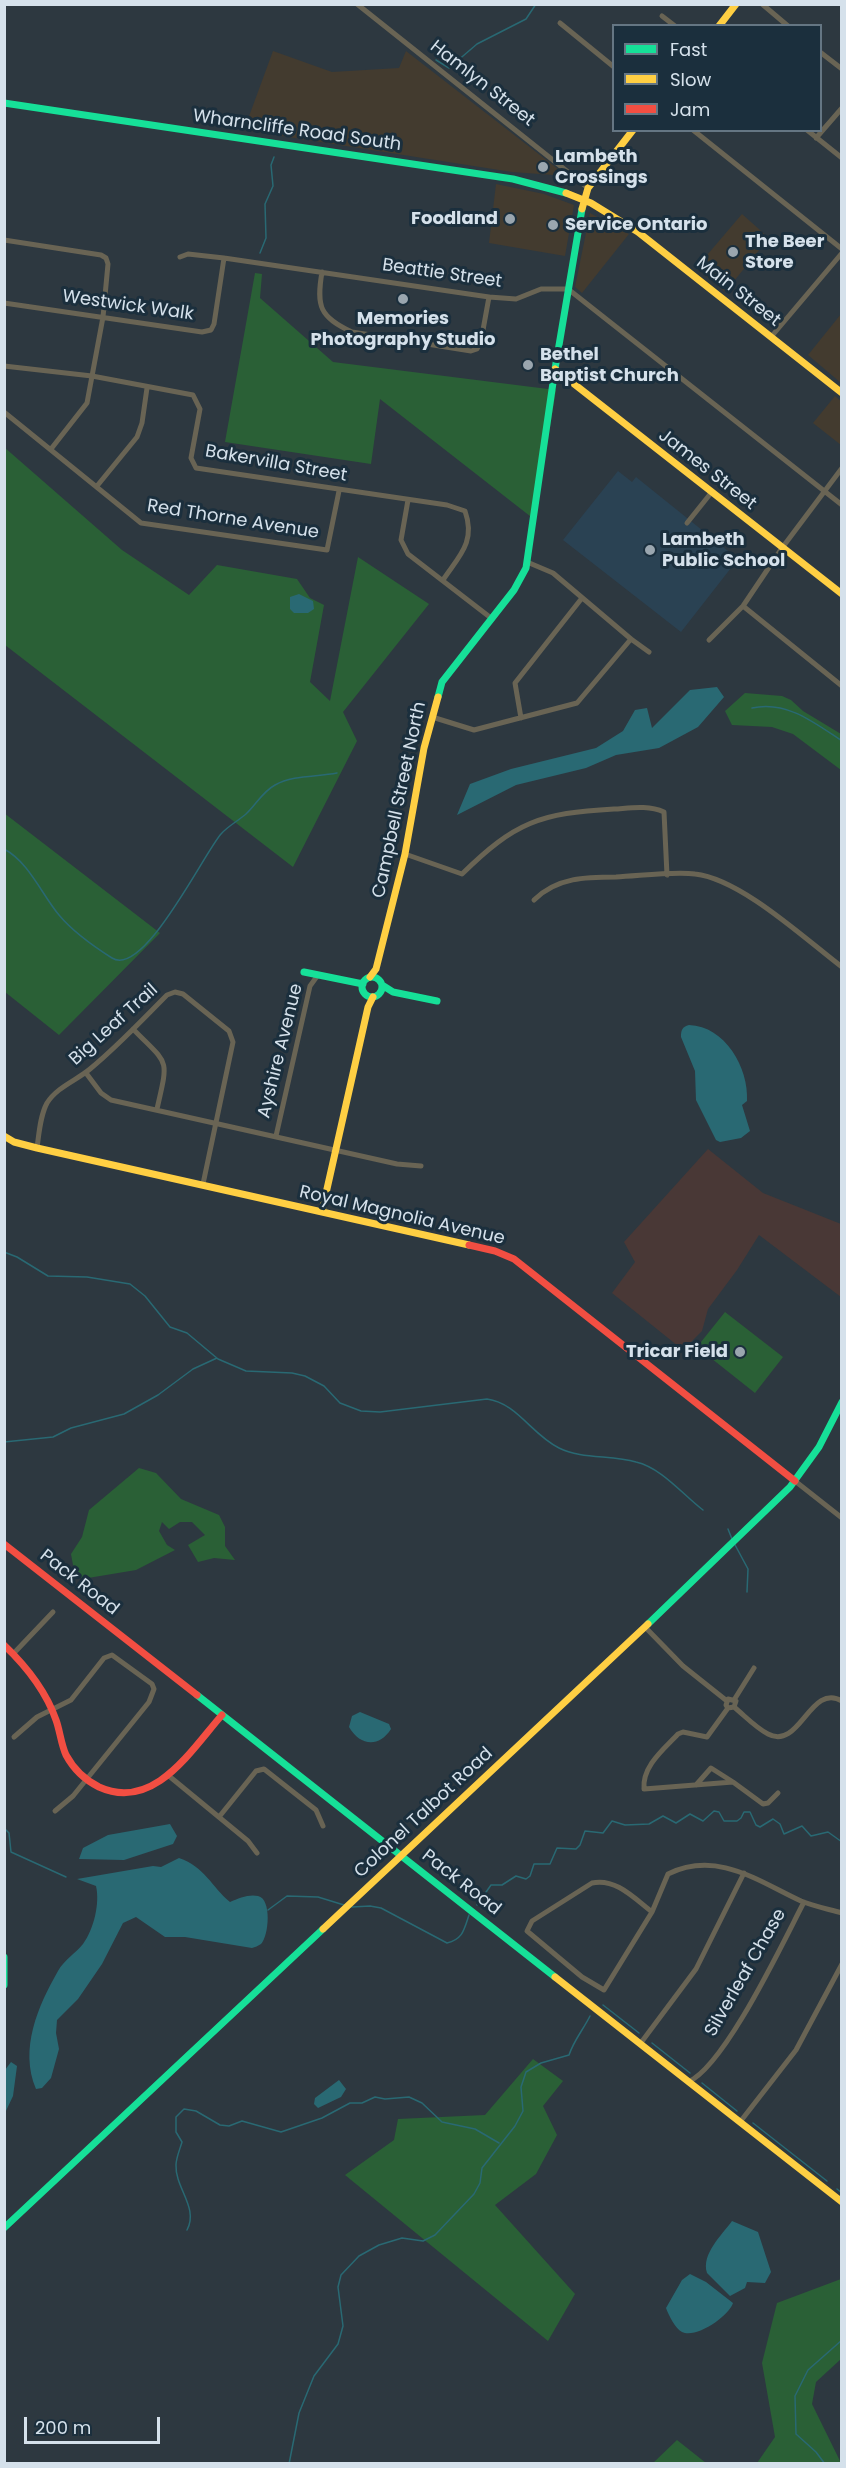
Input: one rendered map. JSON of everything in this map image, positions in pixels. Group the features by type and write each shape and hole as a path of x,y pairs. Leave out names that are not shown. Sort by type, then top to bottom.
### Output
{"street":[{"name":"Hamlyn Street","path":"357,4 588,188"},
{"path":"721,24 736,4"},
{"path":"762,4 786,24"},
{"path":"662,16 672,24"},
{"path":"560,23 612,65"},
{"path":"822,54 842,69"},
{"name":"Wharncliffe Road South","path":"4,103 513,179 554,189 583,200"},
{"path":"822,131 842,108"},
{"name":"Campbell Street North","path":"367,991 370,977 376,969 405,854 424,748 442,682 514,590 526,568 555,369 583,200 588,188 631,132"},
{"path":"695,132 842,251 771,337"},
{"path":"809,132 842,158"},
{"path":"816,138 821,132"},
{"name":"Main Street","path":"583,200 638,232 842,393"},
{"path":"4,240 101,255 106,258 108,264 103,318 87,403 51,449"},
{"name":"Beattie Street","path":"180,257 188,254 224,258 489,297 516,299 541,289 568,289"},
{"name":"Westwick Walk","path":"4,303 202,332 210,330 214,324 224,258"},
{"path":"322,272 318,293 319,304 324,314 337,325 352,332 471,351 477,349 481,341 489,297"},
{"path":"568,289 842,505"},
{"name":"Bakervilla Street","path":"4,366 92,376 193,395 200,409 191,458 196,468 339,491 447,505 465,511 470,526 467,544 442,580"},
{"name":"James Street","path":"555,369 711,494 842,594"},
{"path":"97,486 137,437 142,423 147,388"},
{"name":"Red Thorne Avenue","path":"4,412 141,523 327,550 339,491"},
{"path":"709,640 742,606 842,468"},
{"path":"687,523 711,494"},
{"path":"408,500 401,540 408,554 491,618"},
{"path":"527,562 553,573 649,652"},
{"path":"521,718 515,683 582,598"},
{"path":"742,606 842,686"},
{"path":"432,717 474,730 577,703 631,639"},
{"path":"405,854 462,874 495,844 535,821 570,812 652,807 664,812 668,875"},
{"path":"534,900 550,887 582,878 694,874 740,892 769,910 842,967"},
{"name":"Campbell Street North","path":"376,969 380,982"},
{"path":"306,972 312,983"},
{"name":"Ayshire Avenue","path":"306,972 367,991"},
{"name":"Ayshire Avenue","path":"276,1136 312,983 318,975"},
{"path":"370,977 393,992"},
{"path":"367,991 380,982"},
{"path":"367,991 393,992 437,1001"},
{"path":"322,1210 368,1007 367,991"},
{"name":"Big Leaf Trail","path":"37,1148 40,1123 47,1103 58,1091 86,1073 167,995 175,992 183,994 229,1031 233,1042 203,1184"},
{"path":"133,1029 159,1054 165,1065 157,1110"},
{"path":"86,1073 101,1093 111,1100 397,1164 421,1166"},
{"name":"Royal Magnolia Avenue","path":"4,1136 14,1142 37,1148 322,1210 495,1251 514,1258 795,1481"},
{"name":"Colonel Talbot Road","path":"4,2228 645,1627 795,1481 827,1435 842,1402"},
{"path":"795,1481 842,1518"},
{"name":"Pack Road","path":"4,1544 842,2202"},
{"path":"14,1653 53,1612"},
{"path":"645,1627 683,1666 727,1701 731,1708 768,1734 776,1736 793,1730 819,1701 833,1698 842,1701"},
{"path":"4,1645 26,1668 51,1711 72,1764 86,1779 106,1791 127,1794 151,1787 169,1776 222,1715"},
{"path":"14,1737 37,1717 71,1700 104,1658 112,1655 152,1684 154,1689 149,1702 74,1796 55,1811"},
{"path":"733,1782 644,1788 643,1779 647,1768 678,1734 683,1732 707,1737 736,1704 734,1700 754,1668"},
{"path":"727,1701 730,1698 734,1700"},
{"path":"696,1785 711,1768 763,1804 768,1803 778,1793"},
{"path":"219,1817 256,1771 264,1769 316,1810 323,1826"},
{"path":"169,1776 248,1841 256,1853"},
{"path":"652,1912 612,1882 602,1881 592,1883 532,1921 527,1931 582,1977 604,1990 652,1912 668,1874 676,1870 689,1867 729,1867 804,1902 842,1913"},
{"path":"640,2044 696,1969 744,1873"},
{"name":"Silverleaf Chase","path":"688,2082 699,2077 729,2038 746,2011 804,1902"},
{"path":"4,1957 4,1984"},
{"path":"740,2122 796,2050 842,1964"},
{"path":"833,1980 842,1983"}],"shaded area":[{"path":"273,51 332,72 399,68 406,51 567,176 512,172 250,131 248,119"},
{"path":"496,184 544,194 574,205 565,256 489,243"},
{"path":"590,213 629,234 582,293 575,287"},
{"path":"742,214 769,238 725,292 696,268"},
{"path":"841,314 841,383 808,355"},
{"path":"835,396 841,401 841,445 813,423"},
{"name":"Lambeth Public School","path":"618,471 632,482 636,477 738,559 681,632 563,540"},
{"path":"299,594 313,601 314,609 308,613 294,613 290,609 290,597"},
{"path":"717,687 724,697 698,727 659,748 616,755 586,768 516,785 457,815 470,784 511,769 596,748 623,731 635,710 647,708 652,728 690,690"},
{"path":"689,1025 702,1027 714,1033 724,1041 739,1063 747,1088 747,1101 742,1105 750,1131 741,1138 720,1142 716,1140 696,1100 695,1071 681,1037 682,1029"},
{"path":"708,1149 763,1193 841,1224 841,1297 759,1235 708,1309 702,1331 683,1350 612,1293 635,1262 624,1242"},
{"path":"360,1712 389,1724 391,1729 375,1742 364,1741 349,1727 352,1716"},
{"path":"170,1824 177,1836 173,1844 124,1860 79,1859 83,1848 108,1835"},
{"path":"179,1858 202,1872 230,1902 251,1896 258,1896 262,1899 266,1904 268,1918 264,1940 252,1948 185,1937 165,1937 136,1917 123,1923 102,1964 78,1999 57,2020 56,2033 59,2049 51,2078 42,2088 36,2089 29,2059 30,2043 38,2013 61,1967 87,1938 95,1916 96,1886 77,1879 153,1866 161,1867"},
{"path":"11,2062 17,2066 13,2096 5,2113 5,2070"},
{"path":"339,2080 346,2089 341,2097 318,2108 314,2104 315,2098"},
{"path":"732,2221 758,2232 771,2272 765,2283 747,2282 745,2288 730,2296 707,2273 706,2266 714,2245"},
{"path":"690,2274 706,2282 733,2303 719,2320 703,2329 688,2333 677,2328 666,2308 682,2280"}],"green space":[{"path":"255,273 262,274 260,298 333,362 556,390 535,520 380,399 371,464 225,442"},
{"path":"4,447 122,550 189,595 217,565 297,579 310,598 324,605 310,682 330,701 358,557 429,604 343,712 357,741 293,867 5,645"},
{"path":"745,693 782,696 841,734 841,770 793,734 772,727 732,725 725,711"},
{"path":"4,813 160,933 59,1035 5,992"},
{"name":"Tricar Field","path":"725,1312 783,1357 755,1393 697,1347"},
{"path":"139,1468 156,1473 181,1499 219,1515 225,1527 225,1546 235,1560 214,1558 198,1562 188,1545 205,1535 192,1522 180,1522 169,1529 162,1522 159,1531 167,1545 175,1550 136,1570 82,1579 73,1565 71,1554 82,1537 89,1510"},
{"path":"533,2059 563,2081 543,2106 557,2135 536,2174 495,2205 575,2294 548,2341 345,2175 394,2140 398,2119 485,2115"},
{"path":"841,2279 841,2359 816,2382 812,2404 841,2463 757,2463 775,2437 762,2363 777,2303"},
{"path":"677,2440 706,2463 653,2463"}],"waterway":[{"path":"436,60 449,68 477,44 526,19 536,4"},
{"path":"260,253 266,238 265,204 273,186 271,165 274,157"},
{"path":"752,708 765,706 788,710 811,721 842,741"},
{"path":"4,849 28,870 53,907 71,928 112,958 125,959 140,950 156,933 221,834 246,814 266,791 289,779 337,773"},
{"path":"4,1252 17,1257 48,1276 87,1277 130,1284 145,1296 170,1327 187,1333 218,1359 246,1371 292,1373 305,1376 324,1386 340,1403 361,1411 380,1412 487,1399 498,1402 516,1413 559,1448 577,1454 617,1458 646,1465 672,1483 703,1510"},
{"path":"4,1442 53,1437 71,1428 124,1414 158,1395 193,1369 217,1358"},
{"path":"728,1529 732,1539"},
{"path":"734,1543 748,1569 747,1592"},
{"path":"477,1905 491,1885 502,1885 516,1876 526,1879 530,1876 534,1864 550,1864 557,1848 576,1849 585,1831 603,1833 612,1821 625,1825 649,1824 663,1816 676,1823 690,1814 703,1821 714,1811 719,1812 724,1821 737,1821 744,1812 750,1812 756,1825 760,1827 773,1819 780,1824 784,1834 802,1826 811,1836 828,1832 842,1842"},
{"path":"4,1828 9,1833 11,1852 66,1877"},
{"path":"268,1910 287,1896 318,1897 344,1905"},
{"path":"352,1907 381,1908 447,1943 460,1936 469,1915"},
{"path":"603,2005 639,2033"},
{"path":"289,2464 299,2413 314,2376 338,2344 343,2326 338,2287 341,2275 359,2256 379,2245 402,2238 423,2241 435,2235 474,2194 480,2183 482,2168 515,2126 523,2111 521,2087 526,2072 541,2063 569,2055 590,2016"},
{"path":"652,2043 690,2073"},
{"path":"702,2083 737,2111"},
{"path":"187,2230 190,2222 189,2206 179,2182 176,2165 182,2142 176,2132 176,2117 184,2109 196,2111 220,2125 229,2126 242,2121 281,2132 322,2118 350,2103 362,2103 375,2097 385,2099 409,2097 422,2103 442,2122 475,2129 499,2143"},
{"path":"753,2123 827,2181"},
{"path":"837,2189 842,2193"},
{"path":"825,2464 816,2452 796,2434 795,2396 808,2370 842,2340"}],"traffic: fast":[{"path":"4,103 513,179 566,193"},
{"path":"438,697 442,682 514,590 526,568 555,369 582,209"},
{"path":"304,972 363,984"},
{"path":"372,977 379,980 382,987 379,994 372,997 365,994 362,987 365,980 372,977"},
{"path":"382,985 393,992 437,1001"},
{"path":"648,1624 790,1487 819,1447 842,1402"},
{"path":"197,1695 555,1977"},
{"path":"4,2228 323,1929"},
{"path":"4,1957 4,1985"}],"traffic: slow":[{"path":"721,24 736,4"},
{"path":"582,209 588,188 631,132"},
{"path":"566,193 591,203 638,232 842,393"},
{"path":"555,369 842,594"},
{"path":"370,977 376,969 405,854 424,748 438,697"},
{"path":"322,1211 368,1007 373,997"},
{"path":"4,1136 14,1142 37,1148 469,1245"},
{"path":"323,1929 648,1624"},
{"path":"555,1977 842,2202"}],"traffic: jam":[{"path":"469,1245 495,1251 514,1259 795,1481"},
{"path":"4,1544 197,1695"},
{"path":"4,1645 27,1670 47,1699 69,1760 84,1777 99,1787 119,1793 137,1791 154,1784 170,1774 184,1760 222,1715"}],"place":[{"name":"Lambeth Crossings","path":"543,167"},
{"name":"Foodland","path":"510,219"},
{"name":"Service Ontario","path":"553,225"},
{"name":"The Beer Store","path":"733,252"},
{"name":"Memories Photography Studio","path":"403,299"},
{"name":"Bethel Baptist Church","path":"528,365"},
{"name":"Lambeth Public School","path":"650,550"},
{"name":"Tricar Field","path":"740,1352"}]}
